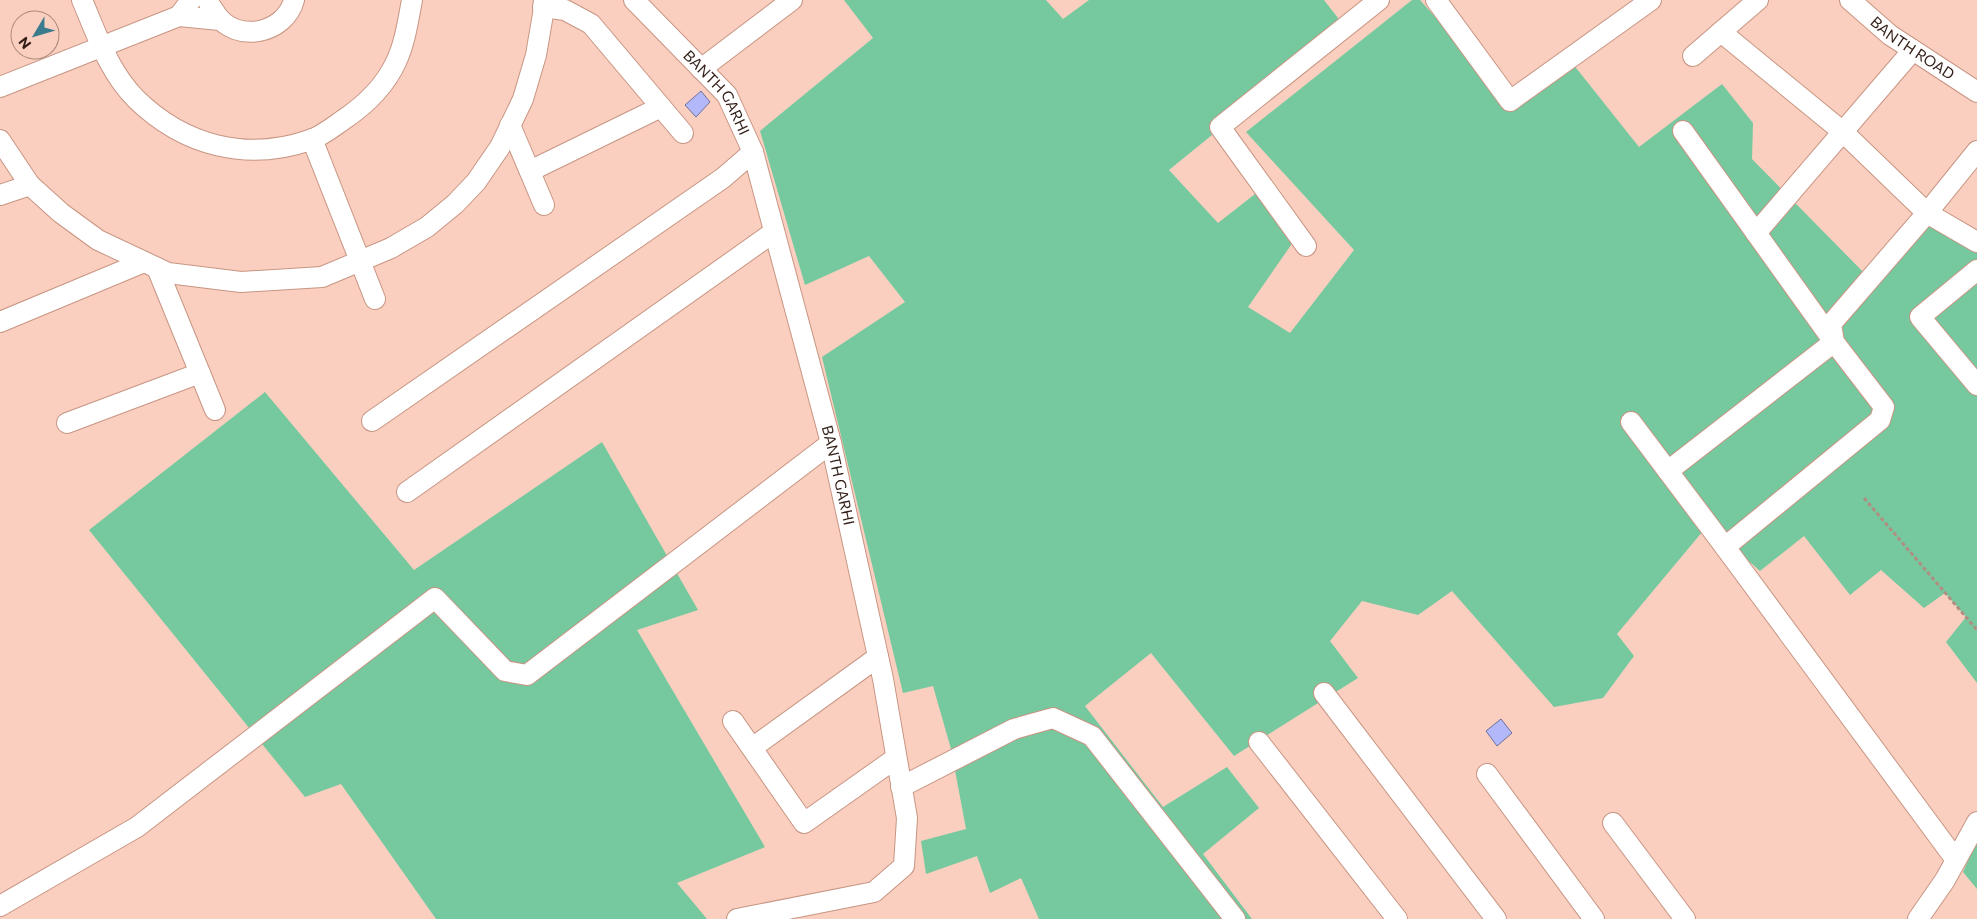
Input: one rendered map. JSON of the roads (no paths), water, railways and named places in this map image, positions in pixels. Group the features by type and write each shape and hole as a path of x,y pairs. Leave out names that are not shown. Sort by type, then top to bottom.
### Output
{"street":[{"path":"82,0 114,72 136,99 166,123 198,141 236,149 269,150 312,139 360,109 396,63 406,35 412,0"},
{"path":"179,16 191,0"},
{"path":"208,0 220,20 235,30 253,33 270,29 284,18 294,0"},
{"name":"BANTH GARHI","path":"634,0 727,95 753,152 831,443 878,657 907,818 904,866 874,892 782,914 737,919"},
{"path":"701,70 792,0"},
{"path":"1306,246 1220,127 1379,0"},
{"path":"1436,0 1510,101 1651,0"},
{"path":"1693,56 1758,0"},
{"path":"0,140 30,185 61,213 98,240 168,273 241,282 322,277 391,248 427,228 454,204 476,182 500,147 523,99 536,55 544,3 565,10 591,24 683,133"},
{"name":"BANTH ROAD","path":"1864,4 1890,35 1977,92"},
{"path":"1,81 102,47 179,16 220,20"},
{"path":"1721,32 1843,132 1927,213 1977,242"},
{"path":"1756,233 1913,50"},
{"path":"530,172 661,107"},
{"path":"510,125 544,205"},
{"path":"1683,131 1834,342 1884,407 1880,420 1725,547"},
{"path":"312,139 375,299"},
{"path":"1834,342 1831,324 1927,213 1977,151"},
{"path":"372,421 723,178 753,152"},
{"path":"0,195 30,185"},
{"path":"407,492 774,232"},
{"path":"0,322 151,265"},
{"path":"151,265 215,410"},
{"path":"1977,270 1920,317 1970,361 1977,385"},
{"path":"1668,471 1834,342"},
{"path":"67,424 200,373"},
{"path":"1631,422 1956,860"},
{"path":"0,906 137,827 435,598 505,671 527,675 831,443"},
{"path":"752,748 878,657"},
{"path":"1324,693 1496,919"},
{"path":"901,787 1014,729 1054,718 1092,736 1235,919"},
{"path":"733,721 804,823 896,758"},
{"path":"1259,742 1396,919"},
{"path":"1487,774 1588,917"},
{"path":"1918,919 1956,860 1977,822"},
{"path":"1613,823 1686,919"}]}
